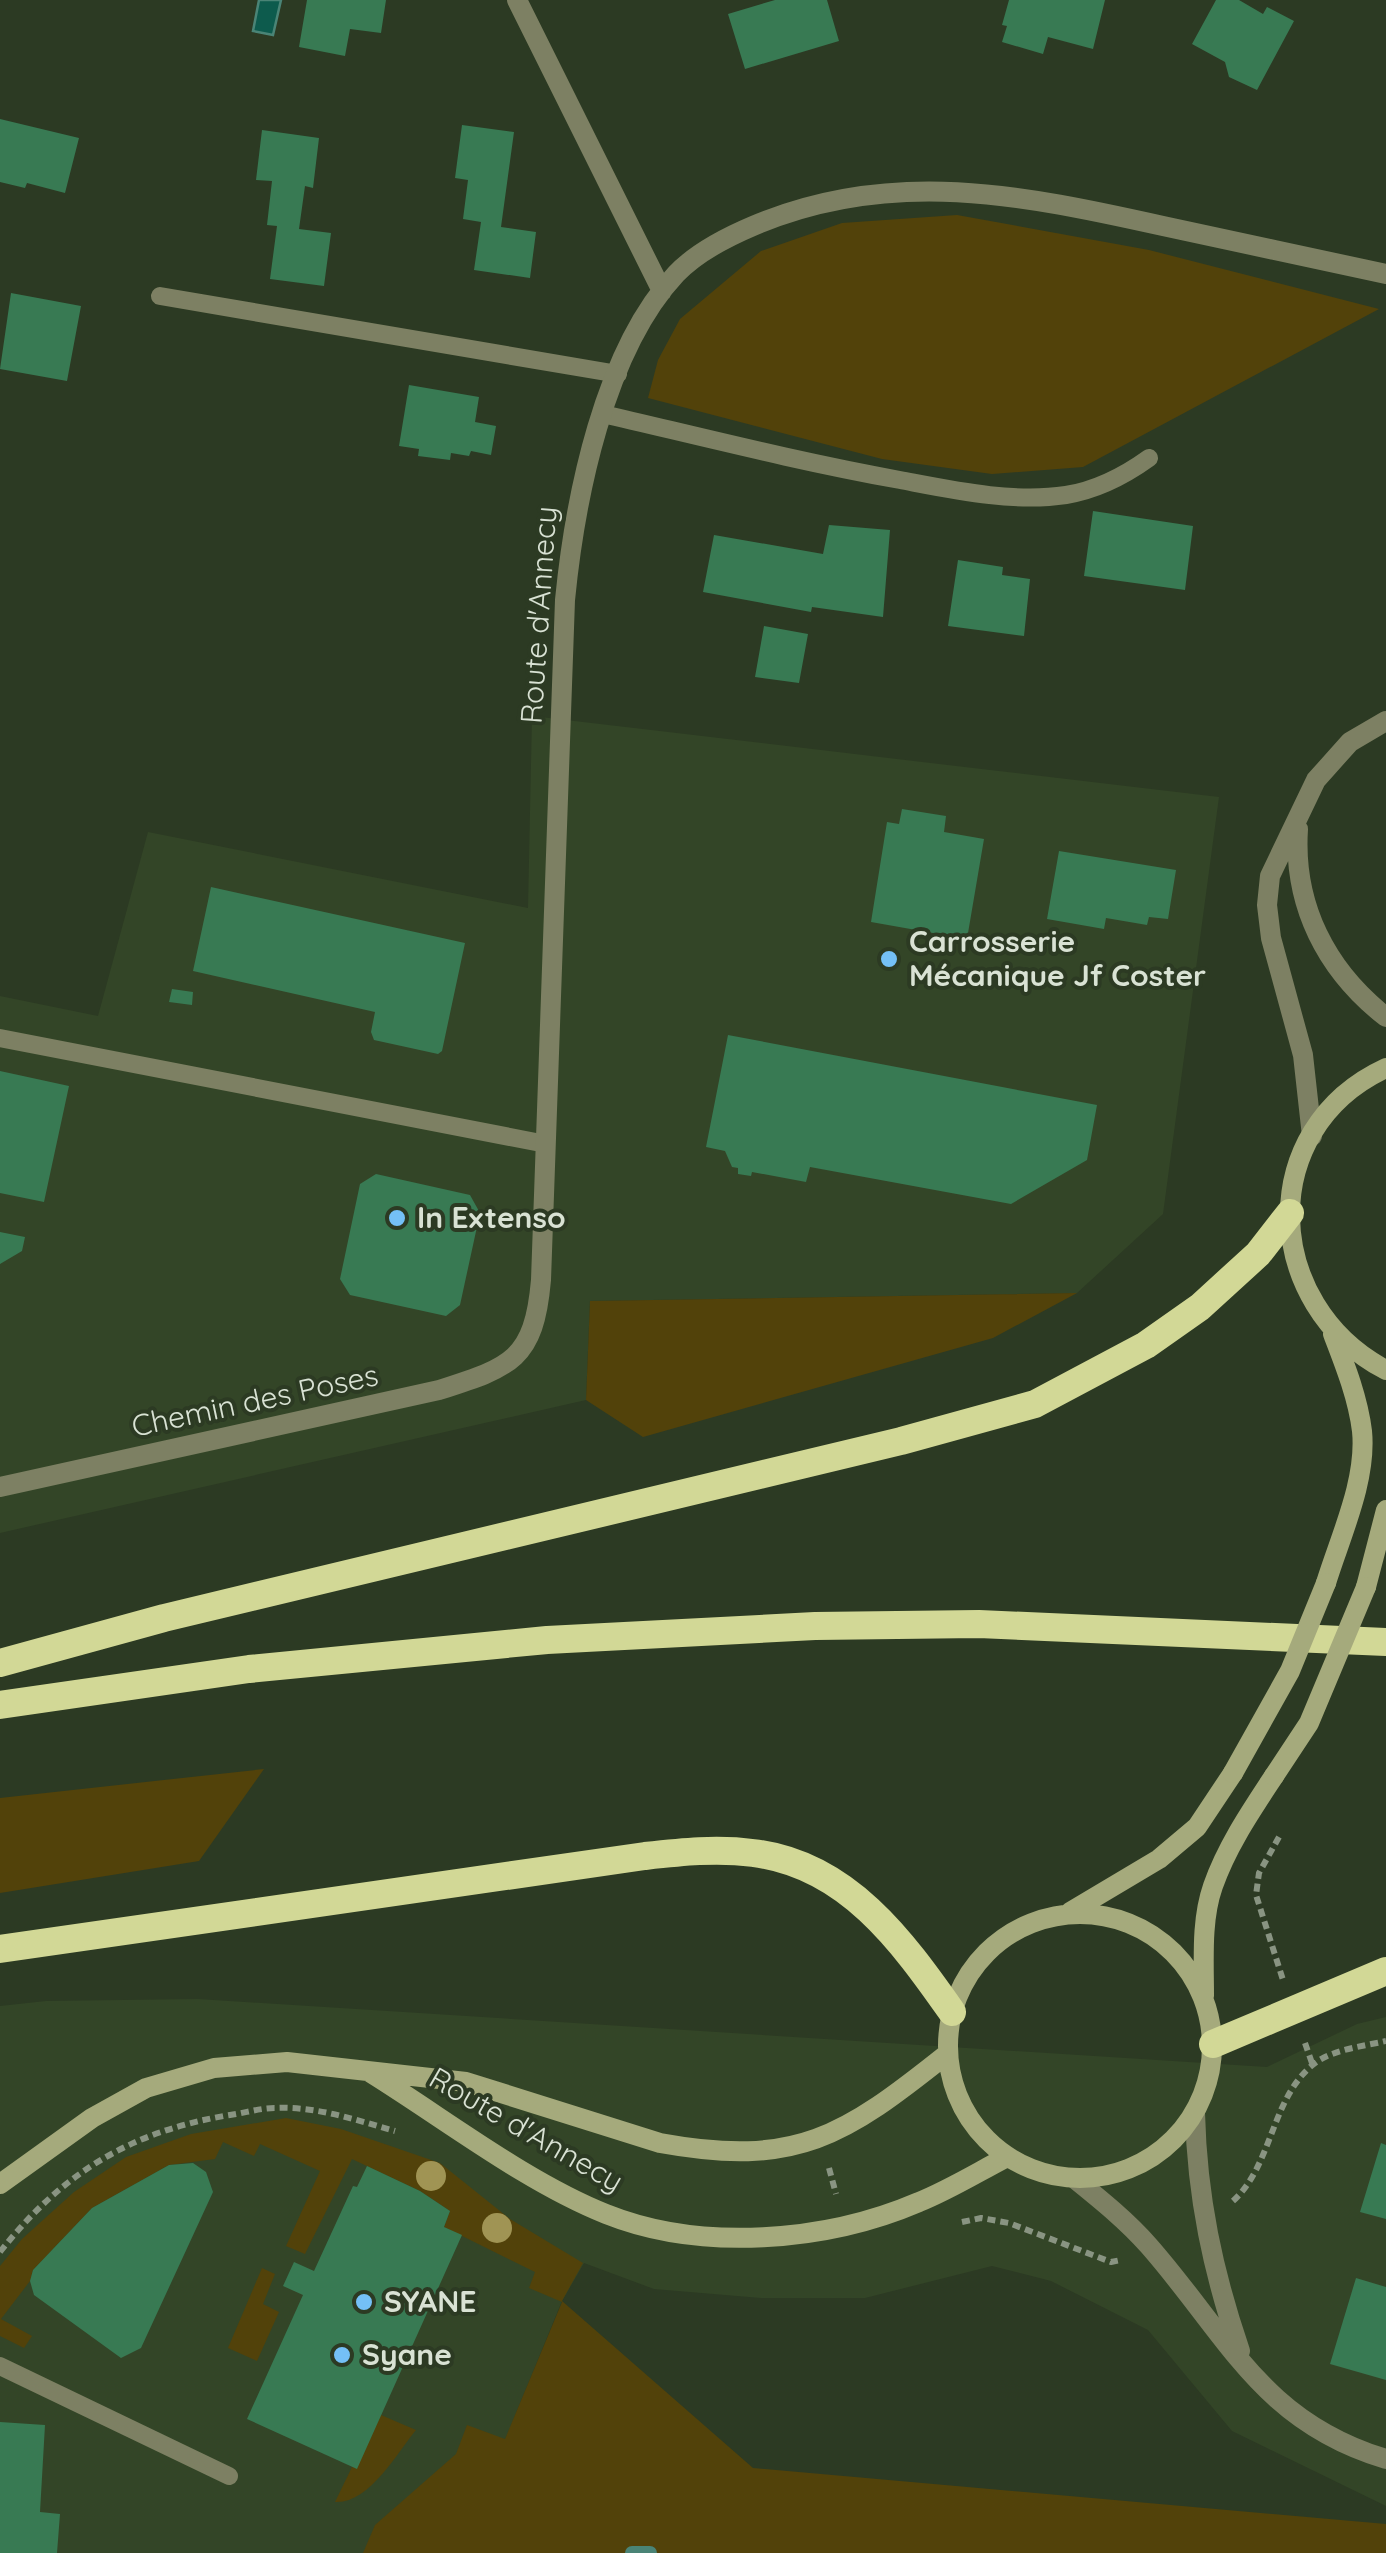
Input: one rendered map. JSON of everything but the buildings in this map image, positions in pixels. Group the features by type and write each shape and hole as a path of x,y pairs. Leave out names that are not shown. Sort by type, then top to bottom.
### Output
{"highway":[{"path":"0,1664 164,1618 902,1441 1035,1404 1146,1345 1200,1307 1258,1254 1290,1213"},
{"path":"0,1705 249,1669 488,1646 815,1626 998,1624 1386,1642"},
{"path":"0,1949 645,1856 706,1850 756,1853 796,1863 828,1878 856,1898 903,1944 952,2012"},
{"path":"1213,2044 1386,1971"}],"main road":[{"path":"1386,1068 1354,1088 1330,1110 1312,1136 1300,1160 1290,1213 1292,1246 1313,1305 1332,1332 1362,1358 1386,1370"},
{"path":"1068,1913 1159,1859 1197,1827 1233,1773 1290,1671 1326,1583 1358,1475 1362,1433 1352,1385 1332,1332"},
{"path":"1204,1998 1188,1968 1164,1943 1135,1924 1102,1914 1068,1913 1029,1923 994,1944 968,1975 952,2012 947,2054 956,2094 977,2129 1007,2157 1040,2172 1075,2179 1110,2176 1144,2163 1173,2142 1195,2114 1209,2080 1213,2044 1204,1998 1204,1938 1212,1889 1236,1836 1308,1723 1366,1587 1386,1510"},
{"name":"Route d'Annecy","path":"0,2184 92,2118 146,2088 214,2068 288,2062 466,2082 660,2143 757,2152 782,2149 853,2124 947,2054"},
{"name":"Route d'Annecy","path":"365,2070 569,2196 608,2214 702,2235 784,2234 862,2221 920,2202 1007,2157"}],"street":[{"path":"517,0 662,292"},
{"name":"Route d'Annecy","path":"517,1356 528,1344 538,1306 565,600 579,492 618,374 642,321 662,292 679,271 707,250 780,214 874,193 925,189 1032,199 1386,274"},
{"path":"1312,1136 1304,1056 1280,975 1267,906 1270,876 1316,780 1350,742 1386,721"},
{"path":"1299,817 1300,878 1319,941 1348,982 1386,1016"},
{"name":"Chemin des Poses","path":"0,1487 424,1394 475,1379 517,1356"},
{"path":"1195,2114 1196,2171 1203,2218 1220,2292 1247,2372"},
{"path":"1075,2179 1148,2245 1247,2372 1302,2420 1330,2437 1386,2459"}],"lane":[{"path":"160,296 618,374"},
{"path":"603,414 844,470 1026,498 1084,491 1129,473 1148,458"},
{"path":"0,1038 546,1144"},
{"path":"0,2366 229,2476"}],"path":[{"path":"1282,1830 1259,1873 1256,1895 1313,2066"},
{"path":"1203,2218 1228,2206 1250,2183 1293,2090 1313,2066 1329,2056 1386,2041"},
{"path":"0,2252 70,2181 122,2146 187,2122 276,2108 335,2113 406,2134"},
{"path":"955,2225 980,2218 996,2219 1111,2262 1148,2245"}],"shaded area":[{"path":"957,215 1149,250 1379,309 1083,467 992,474 882,459 648,398 658,360 680,319 761,251 842,223"},
{"path":"532,716 1219,797 1163,1214 1077,1293 590,1301 586,1400 0,1533 0,996 98,1016 148,832 528,908"},
{"path":"1077,1293 993,1338 643,1437 586,1400 590,1301"},
{"path":"264,1769 199,1861 0,1893 0,1798"},
{"path":"198,1999 1267,2067 1357,2024 1386,2017 1386,2506 1232,2431 1148,2330 1051,2281 992,2266 865,2298 761,2298 654,2289 584,2263 562,2301 505,2440 396,2553 0,2553 0,2006 46,2001"},
{"path":"286,2118 341,2129 440,2163 510,2219 583,2263 562,2301 753,2468 1386,2524 1386,2553 363,2553 375,2525 456,2454 467,2425 505,2439 562,2302 529,2288 535,2272 444,2227 450,2211 420,2191 352,2159 305,2254 286,2246 320,2171 260,2144 254,2156 223,2142 215,2159 169,2165 92,2208 33,2270 30,2281 1,2319 32,2336 24,2348 0,2336 0,2266 22,2239 74,2192 126,2157 191,2134"},
{"path":"262,2268 275,2274 263,2304 279,2312 257,2361 228,2348"},
{"path":"381,2415 416,2430 371,2486 359,2495 335,2502 352,2467 356,2468"}],"water":[{"path":"259,0 281,0 273,35 253,31"}],"waterway":[{"path":"632,2553 650,2553"}],"place":[{"name":"Carrosserie Mécanique Jf Coster","path":"889,959"},
{"name":"In Extenso","path":"397,1218"},
{"name":"SYANE","path":"364,2302"},
{"name":"Syane","path":"342,2355"}]}
